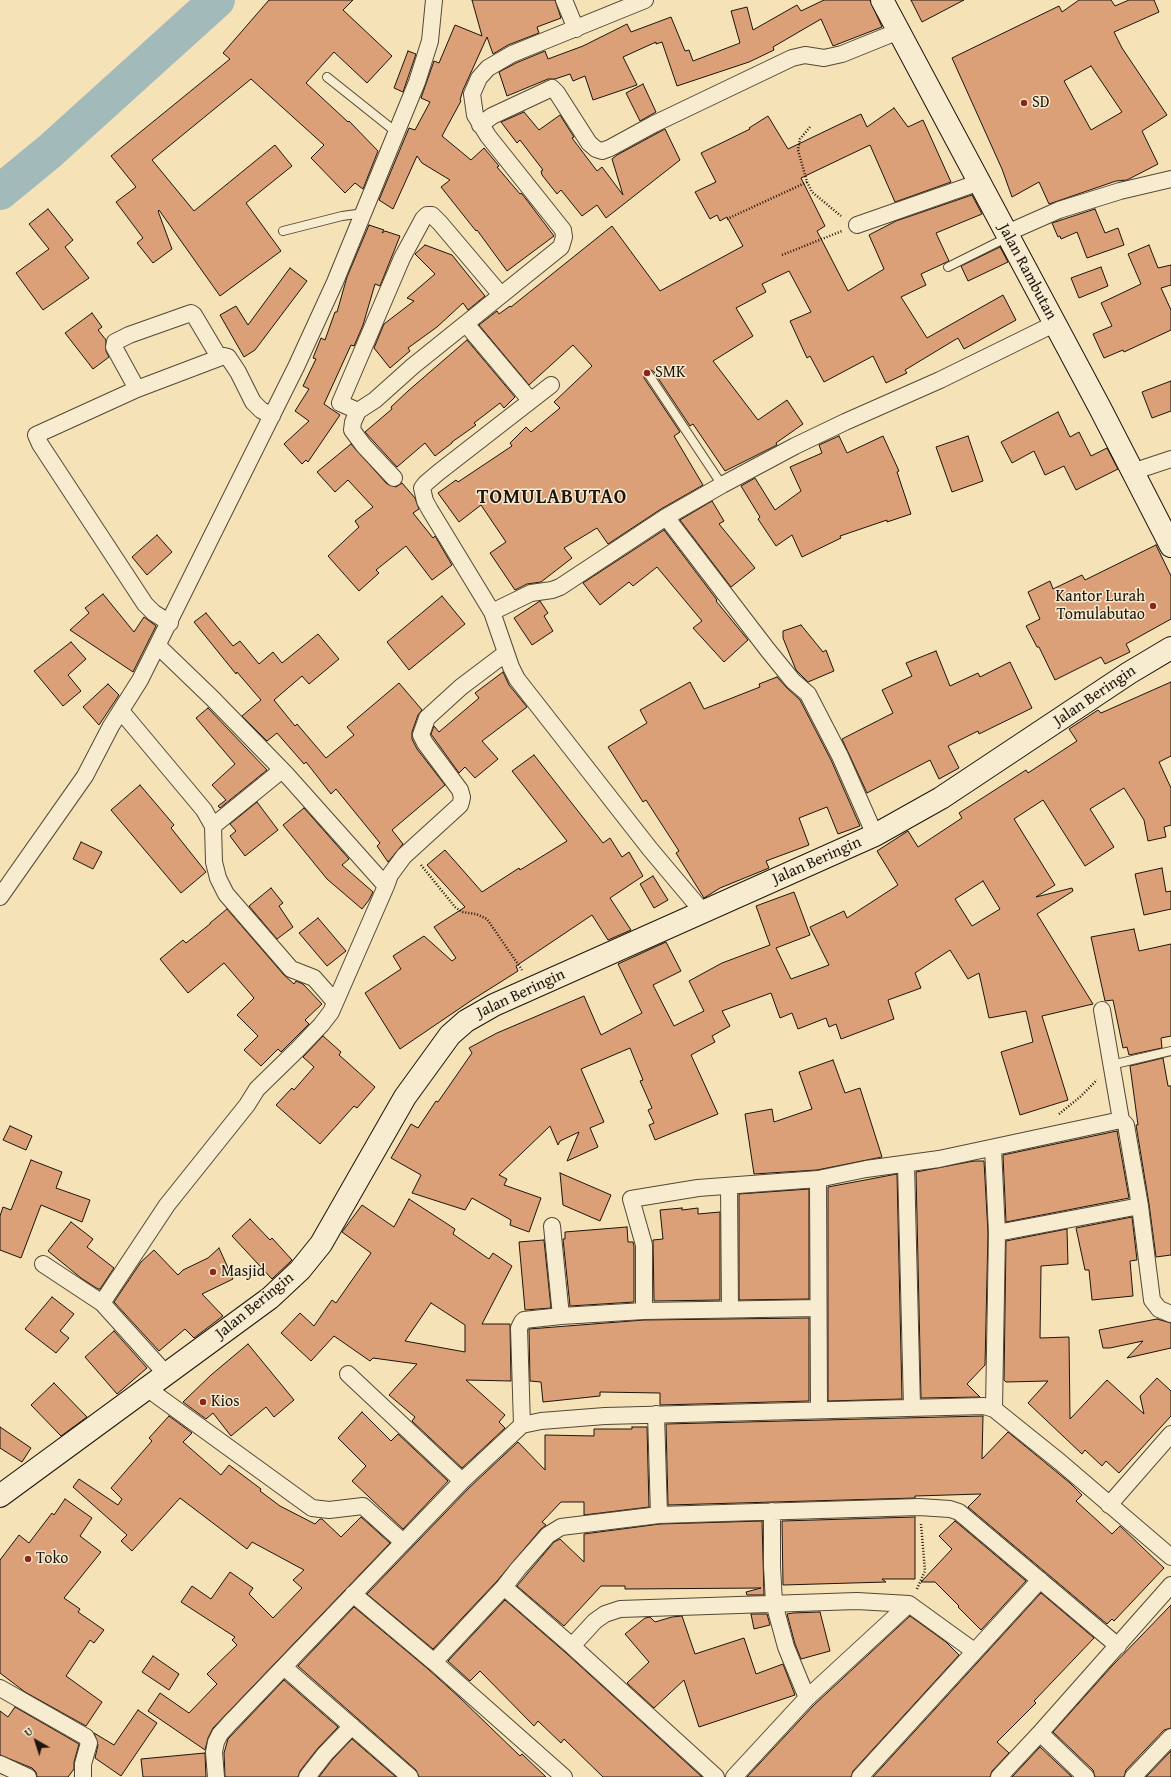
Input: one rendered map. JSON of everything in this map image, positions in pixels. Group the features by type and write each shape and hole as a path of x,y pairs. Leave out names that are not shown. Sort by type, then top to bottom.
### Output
{"street":[{"path":"0,897 85,776 111,726 140,680 170,623 188,582 239,484 303,353 364,213 426,54 430,41 434,0"},
{"path":"564,0 576,29"},
{"path":"394,478 364,446 352,430 353,422 358,411 375,400 413,366 561,247 564,237 562,230 554,219 480,125 473,107 472,94 479,78 488,68 512,54 645,0"},
{"name":"Jalan Rambutan","path":"882,0 1100,408 1171,546"},
{"path":"480,125 492,116 552,88 589,143 596,149 602,151 654,124 792,58 805,55 824,58 842,54 899,31"},
{"path":"1008,235 1059,210 1120,191 1171,180"},
{"path":"858,225 980,182"},
{"path":"358,411 340,402 343,393 402,258 423,219 428,215 432,215 501,295"},
{"path":"137,389 114,347 115,342 129,335 191,313 194,315 219,357"},
{"path":"466,324 530,400"},
{"path":"492,612 531,593 552,590 560,587 666,517 722,485 845,422 940,380 1054,324"},
{"path":"170,623 154,613 145,604 36,437 37,434 137,389 224,356 228,357 253,402 261,410 272,416"},
{"path":"551,385 426,483 422,488 425,501 492,612 501,634 506,654 517,679 650,849 703,912"},
{"path":"1132,472 1171,458"},
{"path":"666,517 770,653 793,681 808,694 840,756 875,835"},
{"path":"158,646 212,698 282,770 386,886"},
{"name":"Jalan Beringin","path":"0,1496 148,1389 270,1298 300,1270 321,1244 405,1097 450,1034 466,1021 481,1011 533,987 875,835 941,798 1129,673 1171,648"},
{"path":"102,1303 167,1205 194,1169 247,1105 257,1089 331,1012 395,867 404,856 460,805 462,797 460,790 425,743 421,735 422,728 427,718 461,687 506,654"},
{"path":"121,711 204,810 213,826 214,862 218,878 226,894 291,969 314,978 335,1002"},
{"path":"213,826 282,770"},
{"path":"1102,1010 1121,1120 1126,1125 1140,1206 1152,1300 1159,1309 1171,1314"},
{"path":"644,1311 644,1245 631,1199 698,1188 818,1179 866,1169 906,1164 993,1148 1121,1120"},
{"path":"993,1148 997,1233 994,1409"},
{"path":"906,1164 912,1407"},
{"path":"818,1179 819,1410"},
{"path":"729,1186 730,1309"},
{"path":"997,1233 1140,1206"},
{"path":"552,1226 561,1316"},
{"path":"43,1264 102,1303 167,1375"},
{"path":"522,1425 519,1328 524,1320 561,1316 644,1311 818,1308"},
{"path":"348,1374 462,1481"},
{"path":"148,1389 312,1508 329,1510 363,1506 404,1542"},
{"path":"216,1777 214,1752 220,1734 285,1668 353,1594 462,1481 522,1425 562,1418 656,1414 984,1406 994,1409 1060,1462 1171,1557"},
{"path":"656,1414 659,1514"},
{"path":"1109,1505 1171,1434"},
{"path":"434,1662 504,1587 548,1535 561,1527 659,1514 919,1507 950,1509 959,1512 1118,1646"},
{"path":"772,1511 774,1603 786,1647 807,1698"},
{"path":"860,1777 1040,1580"},
{"path":"999,1777 1040,1734 1171,1586"},
{"path":"504,1587 572,1646 716,1777"},
{"path":"353,1594 434,1662 564,1777"},
{"path":"572,1646 595,1621 605,1614 620,1609 857,1601 909,1604 974,1651"},
{"path":"734,1777 807,1698 909,1604"},
{"path":"285,1668 410,1777"},
{"path":"0,1688 86,1737 89,1743 83,1764 83,1777"},
{"path":"308,1777 325,1754 352,1726"},
{"path":"1040,1734 1086,1777"},
{"path":"1133,1777 1171,1737"},
{"path":"0,1764 28,1777"}],"lane":[{"path":"327,77 396,132"},
{"path":"283,231 342,216 364,213"},
{"path":"948,267 1008,235"},
{"path":"649,375 722,485"},
{"path":"1111,1065 1171,1051"}],"path":[{"path":"810,128 800,139 798,150 807,182 812,192 818,198 842,216 858,225"},
{"path":"727,219 807,182"},
{"path":"782,255 858,225"},
{"path":"410,852 454,907 462,912 476,914 487,919 533,987"},
{"path":"1056,1116 1080,1097 1111,1065"},
{"path":"919,1507 926,1571"}],"building":[{"path":"269,0 353,0 343,10 392,56 367,83 334,52 306,83 348,122 349,121 378,151 363,189 355,183 345,193 311,158 324,145 251,79 152,160 194,211 275,145 292,166 246,203 281,251 220,296 159,210 158,211 172,249 153,263 137,243 143,238 116,202 136,187 111,156 230,59 223,53"},
{"path":"472,0 555,0 561,18 537,27 539,33 508,45 493,54 487,37 463,90 461,101 442,136 471,160 484,148 499,166 497,167 526,199 554,236 507,271 477,230 476,231 441,187 450,180 422,163 417,156 393,209 379,200 409,128 415,130 430,102 421,98 434,61 439,63 455,25 482,36"},
{"path":"824,0 870,0 882,27 833,46 821,19 773,47 774,50 749,62 677,86 662,42 656,44 656,42 623,57 637,85 593,100 585,76 573,81 570,74 555,79 548,79 507,96 499,72 545,51 548,59 583,46 627,24 631,32 671,17 685,51 689,50 693,61 740,43 731,11 747,7 753,30 797,5 801,11"},
{"path":"911,0 964,0 922,22"},
{"path":"1079,0 1111,0 1115,6 1129,0 1154,0 1159,12 1114,32 1122,48 1167,115 1142,131 1158,164 1127,180 1116,181 1049,204 1039,182 1012,197 1002,169 952,58 1059,6 1062,12","holes":["1091,66 1122,112 1091,130 1064,81"]},
{"path":"408,51 416,54 403,92 394,88"},
{"path":"643,84 656,112 640,121 626,93"},
{"path":"894,108 908,127 923,120 951,182 895,202 870,145 801,178 825,226 817,231 848,291 884,269 869,235 896,221 972,195 982,214 936,233 949,261 921,274 926,285 901,297 927,338 1003,295 1016,320 964,349 958,338 905,370 907,373 886,383 873,356 824,382 810,356 807,358 790,321 811,312 789,271 762,284 766,292 736,308 753,336 713,361 758,420 787,400 803,424 776,443 777,445 725,471 693,424 690,426 654,372 651,370 646,370 644,373 644,378 680,432 674,436 703,485 661,509 608,544 597,528 564,548 572,558 541,582 527,584 515,590 490,553 506,542 481,505 459,522 438,493 456,480 458,482 512,446 510,443 526,427 531,432 560,408 554,402 592,366 573,345 529,385 479,325 497,311 499,314 510,306 511,307 612,226 660,291 743,246 727,217 720,221 717,215 710,219 695,192 716,182 701,153 750,129 749,128 768,116 788,149 861,114 867,127"},
{"path":"524,112 539,130 560,115 574,137 572,138 597,171 602,167 623,195 612,159 617,155 665,129 680,160 606,218 597,205 582,216 561,190 557,194 542,175 541,171 543,170 520,140 517,143 501,122"},
{"path":"48,209 73,240 65,247 89,278 43,310 16,273 49,249 29,224"},
{"path":"1095,209 1105,233 1118,228 1124,245 1087,258 1077,232 1061,239 1060,236 1058,237 1052,223"},
{"path":"369,225 384,230 382,233 385,231 400,236 380,286 375,284 363,325 354,346 351,345 324,404 340,415 308,462 306,460 302,464 284,444 309,421 295,411 309,389 303,386 316,359 313,358 321,338 325,340 335,312 337,312 347,277"},
{"path":"425,245 452,255 485,296 468,310 463,303 437,327 408,348 410,351 390,368 374,348 384,324 414,301 407,298 435,274 415,254"},
{"path":"1149,245 1158,268 1171,265 1171,285 1161,288 1171,310 1171,330 1124,352 1123,350 1104,358 1093,334 1112,326 1101,303 1141,284 1128,254"},
{"path":"1000,247 1008,262 968,281 961,266"},
{"path":"1101,267 1108,286 1079,298 1071,278"},
{"path":"290,268 307,281 255,350 244,357 220,315 236,306 248,325"},
{"path":"92,313 102,327 98,330 106,340 106,351 109,357 93,369 65,333"},
{"path":"467,340 515,397 504,408 500,403 474,423 476,425 435,456 425,443 397,467 365,432 392,409 391,407 408,391"},
{"path":"1171,381 1171,411 1152,418 1142,392"},
{"path":"1058,412 1070,437 1079,432 1091,456 1107,448 1118,469 1076,490 1064,466 1045,475 1034,451 1012,463 1001,442"},
{"path":"839,436 847,453 883,436 899,471 897,472 911,514 887,522 887,520 840,536 841,538 802,557 792,535 776,546 758,519 760,517 741,486 755,478 775,510 801,491 790,467 822,453 819,445"},
{"path":"968,436 983,481 952,492 936,447"},
{"path":"351,444 387,484 396,487 402,483 415,498 419,509 413,513 433,538 435,536 452,565 432,580 406,546 376,570 379,573 359,591 328,556 359,527 355,521 373,507 348,480 335,492 317,472"},
{"path":"712,501 724,521 719,524 755,568 731,587 680,520"},
{"path":"664,530 717,600 716,601 748,640 724,662 693,628 702,621 657,567 633,586 629,582 600,605 583,583"},
{"path":"157,535 172,552 147,575 132,557"},
{"path":"1156,545 1171,576 1171,619 1126,644 1130,652 1105,664 1101,657 1055,680 1039,647 1037,647 1026,626 1040,619 1028,592 1050,581 1053,589 1082,575 1085,580"},
{"path":"103,594 134,632 144,617 156,626 133,672 70,630 89,613 85,608"},
{"path":"442,596 465,624 409,670 387,642"},
{"path":"540,601 548,613 544,616 553,631 532,645 514,618"},
{"path":"206,613 233,646 240,641 259,664 273,652 282,663 318,634 339,659 309,684 302,676 274,700 295,726 297,724 326,758 354,735 347,727 399,683 422,710 418,715 412,732 412,739 417,749 445,785 392,830 403,844 388,862 377,846 380,843 336,789 331,794 306,762 304,764 277,733 267,741 242,716 261,700 237,672 236,674 194,622"},
{"path":"801,625 823,652 826,650 834,671 808,682 796,670 783,638 783,631"},
{"path":"71,642 86,659 68,675 81,691 63,706 34,671"},
{"path":"936,651 950,686 978,673 980,677 1010,662 1032,708 979,734 978,731 948,746 959,768 939,779 930,760 867,793 842,739 893,713 882,690 912,676 906,663"},
{"path":"503,672 509,685 527,707 482,741 498,759 475,778 465,767 459,773 431,734 434,726 439,732 479,698 475,693"},
{"path":"777,677 800,700 831,760 860,826 838,834 827,807 799,818 809,845 766,861 769,868 720,888 704,898 676,853 679,851 646,800 643,802 608,747 647,723 640,710 690,682 704,709 760,687 759,684"},
{"path":"1171,682 1171,756 1159,762 1171,788 1171,825 1164,827 1166,837 1148,841 1144,820 1124,788 1090,809 1114,847 1085,866 1043,800 1014,819 1055,885 1036,897 1072,888 1073,891 1037,914 1093,1004 1042,1016 1068,1100 1020,1115 1001,1052 1033,1042 1026,1011 989,1018 979,973 968,979 950,950 915,973 921,988 888,1000 894,1019 841,1039 836,1024 829,1027 826,1018 798,1029 792,1013 780,1018 771,993 722,1011 730,1026 712,1036 715,1042 691,1055 718,1114 655,1140 649,1125 654,1123 648,1110 652,1108 640,1081 643,1080 630,1048 581,1069 604,1122 590,1128 598,1147 567,1161 579,1132 560,1141 558,1145 550,1126 499,1175 507,1179 504,1185 541,1198 529,1232 510,1225 511,1220 472,1198 465,1210 412,1193 421,1175 391,1158 411,1124 418,1128 436,1101 438,1102 472,1053 469,1048 497,1033 584,996 601,1035 642,1013 618,964 666,942 681,971 653,985 674,1026 704,1011 689,981 722,963 770,945 756,906 794,892 810,935 776,948 791,979 829,965 810,927 844,911 847,918 898,885 877,851 908,831 918,847 962,818 959,813 1026,770 1028,773 1077,741 1069,729 1098,710 1101,713","holes":["983,881 1000,909 972,926 955,899"]},
{"path":"108,684 119,695 99,725 83,707"},
{"path":"208,708 267,770 220,808 218,806 226,800 212,785 235,764 196,718"},
{"path":"534,755 603,843 610,838 622,857 629,852 643,876 610,898 631,930 608,940 592,915 516,966 518,971 400,1049 365,993 401,969 393,956 424,936 452,961 456,958 434,927 465,907 427,865 445,850 482,892 519,868 520,870 567,841 512,771"},
{"path":"140,785 174,825 171,828 206,872 181,893 111,810"},
{"path":"257,802 278,830 245,856 230,836 236,831 230,824"},
{"path":"304,808 349,859 342,865 373,892 362,909 327,879 283,825"},
{"path":"81,842 102,852 93,869 73,859"},
{"path":"1162,868 1166,892 1171,891 1171,909 1144,915 1135,874"},
{"path":"653,876 668,900 654,908 640,884"},
{"path":"271,888 283,903 279,906 293,927 277,939 249,906"},
{"path":"227,909 284,975 294,984 296,981 303,984 322,1004 305,1020 309,1024 281,1052 278,1049 261,1066 244,1050 258,1036 237,1015 254,998 224,963 188,993 160,959 183,940 186,943"},
{"path":"318,918 346,951 327,966 299,933"},
{"path":"1134,929 1139,951 1171,944 1171,1036 1161,1038 1162,1048 1129,1055 1127,1047 1123,1048 1113,1000 1105,1001 1091,937"},
{"path":"323,1036 341,1052 339,1055 375,1087 357,1108 354,1106 320,1144 276,1105 292,1088 294,1090 314,1067 303,1057"},
{"path":"1163,1058 1168,1086 1171,1086 1171,1255 1156,1257 1136,1125 1138,1125 1130,1066"},
{"path":"833,1060 845,1093 860,1088 882,1157 817,1170 754,1174 745,1114 772,1109 774,1122 812,1109 799,1072"},
{"path":"10,1126 32,1136 26,1150 3,1140"},
{"path":"1117,1131 1129,1198 1006,1222 1003,1155"},
{"path":"31,1160 62,1172 56,1188 90,1200 82,1222 41,1205 21,1258 0,1250 0,1216 3,1207 11,1210"},
{"path":"974,1161 984,1161 988,1233 985,1365 967,1384 980,1397 921,1398 916,1172"},
{"path":"560,1173 611,1195 600,1221 563,1205"},
{"path":"897,1174 902,1399 828,1401 828,1187"},
{"path":"809,1189 809,1299 739,1300 739,1194"},
{"path":"409,1199 455,1229 453,1234 489,1259 493,1253 512,1266 482,1324 510,1324 511,1381 466,1380 505,1415 499,1422 505,1428 462,1468 412,1421 415,1417 389,1395 417,1364 373,1358 370,1361 334,1336 311,1361 281,1333 300,1313 314,1326 332,1300 336,1303 371,1253 342,1232 362,1205 394,1227","holes":["431,1303 465,1325 465,1352 405,1341"]},
{"path":"682,1208 682,1210 698,1208 698,1214 720,1212 720,1300 654,1301 653,1240 663,1239 660,1210"},
{"path":"1132,1217 1137,1260 1130,1261 1133,1296 1092,1300 1089,1270 1085,1270 1076,1228"},
{"path":"250,1219 270,1240 272,1238 292,1260 272,1279 232,1236"},
{"path":"71,1222 93,1239 87,1247 114,1268 100,1289 81,1278 48,1251"},
{"path":"627,1227 628,1242 633,1242 634,1246 634,1302 570,1306 563,1239 565,1239 565,1232"},
{"path":"1067,1229 1068,1264 1041,1266 1040,1338 1069,1337 1070,1419 1107,1380 1144,1414 1140,1396 1157,1378 1171,1391 1171,1416 1119,1473 1106,1461 1102,1466 1085,1450 1082,1454 1028,1403 1048,1381 1006,1382 1004,1380 1006,1241"},
{"path":"544,1240 551,1308 525,1310 519,1242"},
{"path":"219,1248 233,1279 202,1294 223,1316 194,1338 185,1329 159,1351 114,1302 141,1262 154,1250 178,1275 183,1270 208,1258"},
{"path":"52,1297 74,1314 60,1331 69,1338 56,1353 25,1329"},
{"path":"809,1318 809,1401 660,1405 660,1393 600,1392 600,1396 543,1402 541,1382 530,1381 529,1329 644,1320"},
{"path":"1157,1319 1171,1323 1171,1348 1127,1358 1143,1341 1110,1348 1103,1348 1099,1330"},
{"path":"114,1331 147,1368 117,1394 85,1357"},
{"path":"248,1344 294,1400 274,1417 266,1407 231,1436 213,1413 206,1419 183,1402 211,1375"},
{"path":"54,1383 87,1417 61,1436 31,1405"},
{"path":"362,1412 391,1441 398,1434 448,1481 403,1529 352,1481 366,1466 338,1438"},
{"path":"169,1416 192,1433 183,1442 221,1475 229,1465 261,1489 260,1491 280,1506 315,1524 322,1519 341,1537 361,1517 390,1543 213,1728 208,1738 205,1750 148,1711 160,1693 189,1713 217,1684 207,1674 237,1645 232,1640 235,1637 181,1602 192,1586 211,1599 230,1572 253,1588 249,1594 273,1618 302,1588 293,1580 304,1570 252,1542 247,1549 180,1498 132,1551 121,1541 127,1535 73,1487 79,1479 118,1505 122,1499 111,1488 152,1441 149,1438"},
{"path":"983,1416 982,1459 1008,1432 1070,1483 1082,1495 1076,1501 1112,1534 1120,1526 1164,1568 1114,1621 1112,1619 1107,1624 968,1507 981,1494 915,1496 915,1498 668,1505 666,1424"},
{"path":"0,1427 31,1448 22,1462 0,1448"},
{"path":"632,1427 647,1427 649,1507 584,1515 584,1502 561,1502 542,1522 546,1525 497,1581 433,1649 367,1594 469,1488 518,1442 545,1470 545,1435 594,1436 594,1429 632,1429"},
{"path":"65,1499 92,1518 80,1536 101,1552 64,1598 80,1609 78,1612 104,1630 94,1643 90,1640 66,1676 102,1702 86,1726 25,1692 0,1673 0,1560 19,1535 29,1543 52,1513 54,1515"},
{"path":"915,1517 915,1579 882,1579 886,1582 783,1585 782,1521"},
{"path":"762,1521 764,1595 747,1595 746,1592 761,1588 625,1589 625,1586 601,1586 564,1626 517,1586 554,1542 560,1539 584,1562 584,1534 660,1524"},
{"path":"955,1521 1026,1581 981,1630 935,1582 921,1582 952,1549 939,1536"},
{"path":"1041,1593 1094,1638 1034,1701 1036,1703 997,1742 1009,1753 992,1771 990,1777 873,1777"},
{"path":"505,1600 566,1653 702,1777 603,1777 564,1739 561,1743 538,1721 534,1726 480,1671 470,1681 448,1661"},
{"path":"1171,1605 1171,1728 1164,1730 1126,1770 1124,1777 1095,1777 1093,1770 1053,1732 1112,1666"},
{"path":"354,1607 428,1669 520,1756 522,1754 546,1777 419,1777 416,1770 298,1666"},
{"path":"820,1612 830,1651 801,1659 795,1644 787,1614"},
{"path":"751,1614 767,1614 770,1625 754,1629"},
{"path":"682,1616 695,1654 744,1638 756,1674 783,1664 795,1695 699,1727 684,1680 654,1708 627,1683 649,1662 625,1634 645,1618 650,1617 655,1622"},
{"path":"910,1616 946,1642 959,1655 853,1771 851,1777 747,1777 814,1705"},
{"path":"153,1656 179,1674 169,1690 142,1672"},
{"path":"284,1680 338,1727 318,1748 300,1771 298,1777 225,1777 224,1753 228,1739"},
{"path":"15,1707 79,1744 74,1762 74,1769 68,1777 37,1777 36,1772 32,1768 0,1755 0,1711 8,1717"},
{"path":"138,1710 157,1723 121,1776 95,1758 98,1745 94,1733 114,1745"},
{"path":"352,1739 396,1777 319,1777 332,1760"},
{"path":"1040,1747 1072,1777 1012,1777"},
{"path":"1171,1751 1171,1777 1146,1777"},
{"path":"205,1753 206,1777 143,1777 141,1759"}],"waterway":[{"path":"0,192 50,151 217,0"}],"place":[{"name":"SD","path":"1024,103"},
{"name":"SMK","path":"647,373"},
{"name":"Kantor Lurah Tomulabutao","path":"1153,606"},
{"name":"Masjid","path":"213,1272"},
{"name":"Kios","path":"203,1402"},
{"name":"Toko","path":"28,1559"}],"district":[{"name":"TOMULABUTAO","path":"552,498"}]}
